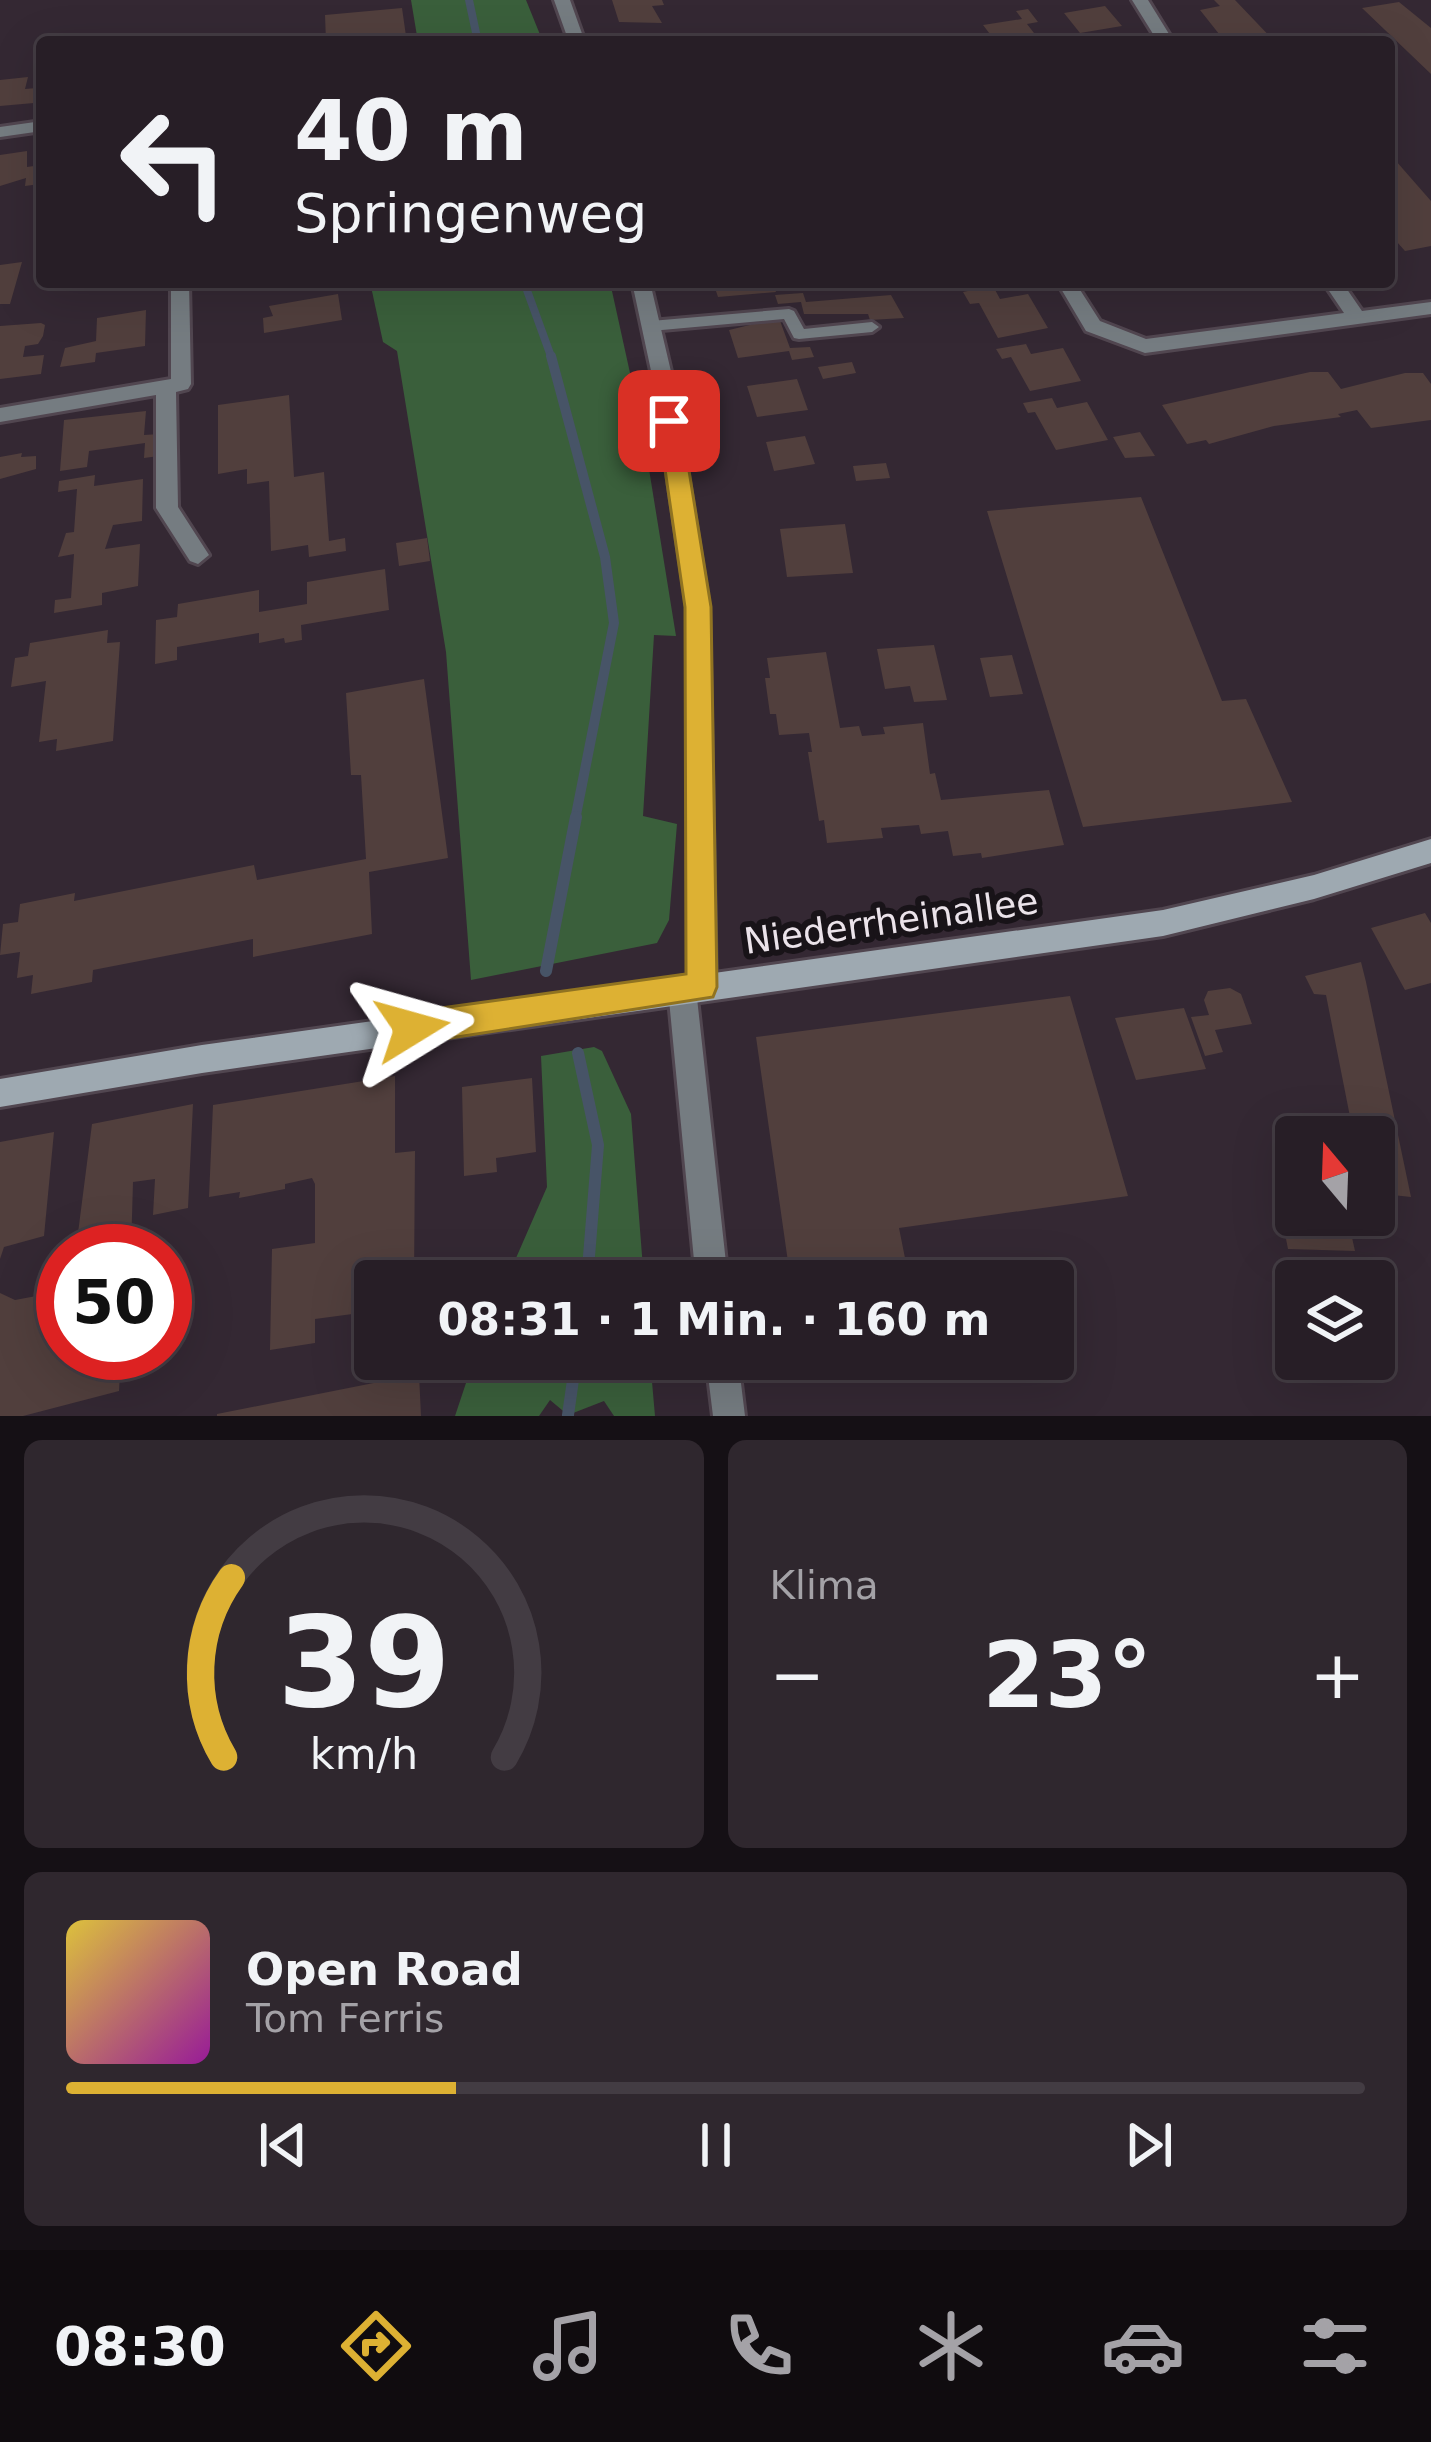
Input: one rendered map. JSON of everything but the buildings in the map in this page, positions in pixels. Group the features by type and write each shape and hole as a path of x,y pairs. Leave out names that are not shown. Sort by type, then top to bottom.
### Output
{"main road":[{"name":"Niederrheinallee","path":"0,1093 692,988 1163,923 1314,887 1431,851"}],"street":[{"path":"562,0 575,36"},
{"path":"1140,0 1157,36"},
{"path":"0,132 36,127"},
{"path":"180,288 167,508 198,555"},
{"path":"642,288 698,607 692,988 711,1260"},
{"path":"1070,288 1093,326 1145,346 1431,308"},
{"path":"1336,288 1357,317"},
{"path":"0,415 174,385"},
{"path":"725,1380 729,1416"}],"lane":[{"path":"651,326 789,314 799,334 872,327"}],"green space":[{"path":"411,0 526,0 541,36 417,36"},
{"path":"371,288 611,288 643,432 676,636 654,635 643,816 677,824 669,920 657,943 471,980 446,652 397,351 383,342"},
{"path":"594,1047 602,1051 631,1114 642,1260 515,1260 547,1187 541,1056"},
{"path":"467,1380 652,1380 655,1416 614,1416 604,1401 568,1415 550,1400 539,1416 455,1416"}],"waterway":[{"path":"469,0 477,36"},
{"path":"526,288 551,357"},
{"path":"551,357 605,557 614,623 575,820"},
{"path":"546,971 576,817"},
{"path":"578,1053 598,1145 589,1260"},
{"path":"568,1415 573,1380"}],"route":[{"path":"412,1028 702,987 698,607 669,421"}]}
